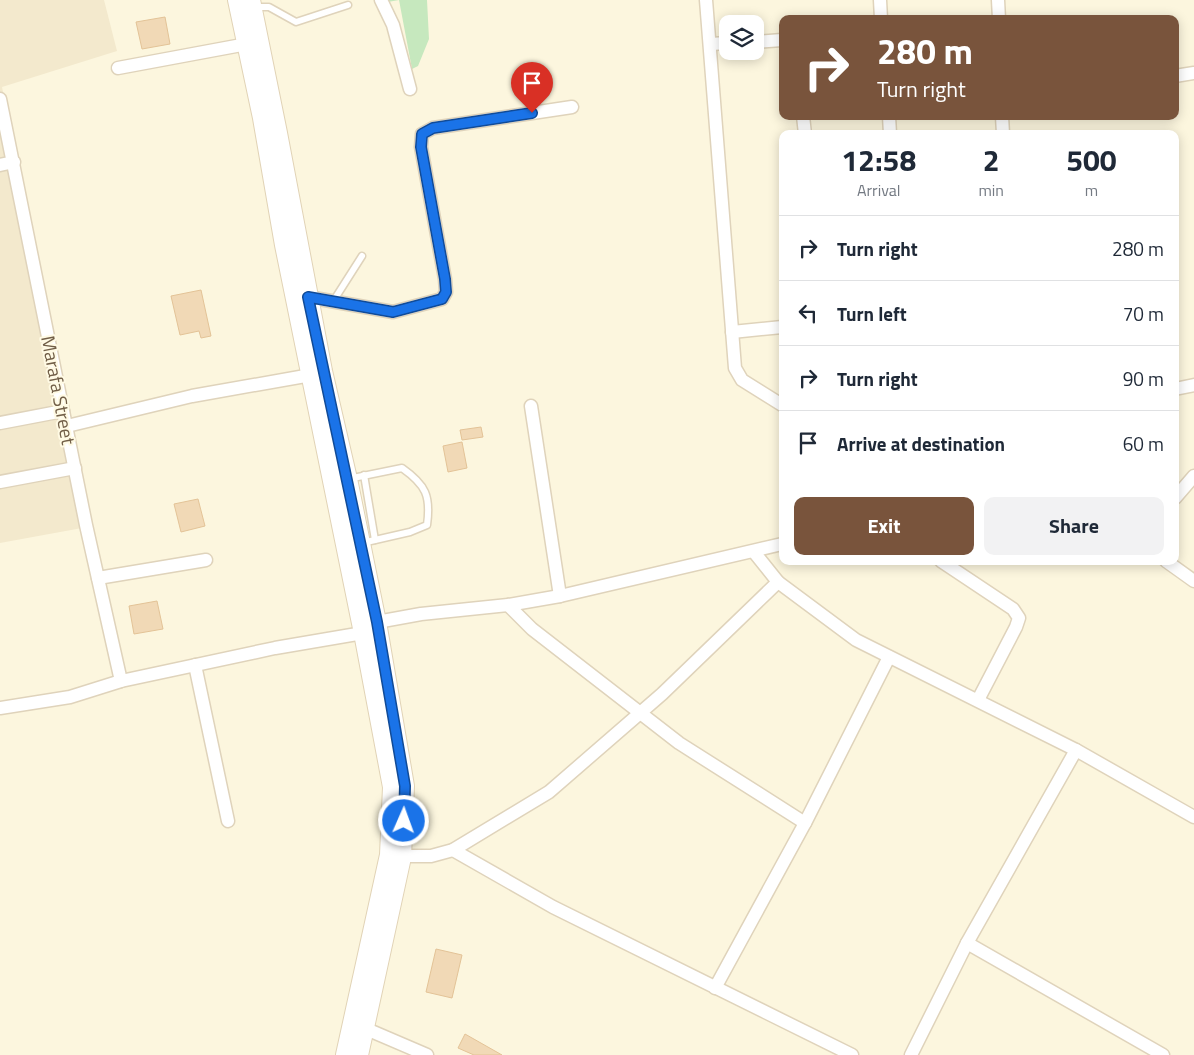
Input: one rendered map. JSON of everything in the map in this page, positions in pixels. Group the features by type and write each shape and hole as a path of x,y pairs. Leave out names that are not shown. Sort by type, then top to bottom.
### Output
{"main road":[{"path":"247,2 247,44 262,118 291,242 308,297 356,477 354,513 370,628 405,786 396,856 359,1055"},
{"path":"247,2 291,242 311,375 354,513 368,542 370,628"},
{"path":"346,1055 396,856"}],"street":[{"path":"381,0 382,7 393,25 410,89"},
{"path":"706,0 735,368 742,380 779,402"},
{"path":"880,0 881,15"},
{"path":"998,0 999,15"},
{"path":"764,41 779,40"},
{"path":"118,68 247,44"},
{"path":"710,44 719,44"},
{"path":"1179,75 1194,73"},
{"name":"Marafa Street","path":"0,104 14,162 63,411 121,681"},
{"path":"308,297 334,300 346,304 393,312 442,299 446,292 445,279 421,147 422,134 433,128 572,107"},
{"path":"0,165 14,162"},
{"path":"732,332 779,327"},
{"path":"67,426 192,396 311,375"},
{"path":"1179,387 1194,385"},
{"path":"531,406 560,596"},
{"path":"0,422 63,411"},
{"path":"0,482 75,468"},
{"path":"1179,494 1191,483"},
{"path":"0,708 70,697 121,681 370,628 421,614 508,605 560,596 779,545"},
{"path":"754,552 778,582 856,640 1076,750 1194,817"},
{"path":"98,578 206,560"},
{"path":"947,565 1013,609 1019,618 978,700"},
{"path":"1172,565 1194,581"},
{"path":"396,856 431,856 453,850 548,792 640,712 778,582"},
{"path":"508,605 532,629 679,743 805,824"},
{"path":"715,988 805,824 889,657"},
{"path":"195,665 228,820"},
{"path":"910,1055 968,943 1076,750"},
{"path":"453,850 553,907 852,1055"},
{"path":"968,943 1163,1055"},
{"path":"364,1028 427,1055"},
{"path":"1137,1055 1143,1043"}],"lane":[{"path":"247,2 269,7 296,22 348,5"},
{"path":"334,300 362,256"},
{"path":"356,477 402,468 419,480 430,502 427,524 410,532 368,542"}],"shaded area":[{"path":"0,0 104,0 117,51 2,87 93,526 0,543"}],"green space":[{"path":"382,0 399,0 382,3"},
{"path":"399,0 427,0 429,39 418,66 412,69"}],"building":[{"path":"165,17 170,44 142,49 136,22"},
{"path":"201,290 211,336 201,338 199,331 180,335 171,296"},
{"path":"481,427 483,437 462,440 460,430"},
{"path":"462,442 467,468 448,472 443,446"},
{"path":"198,499 205,526 181,532 174,504"},
{"path":"157,601 163,629 134,634 129,606"},
{"path":"436,949 462,955 452,998 426,992"},
{"path":"465,1034 502,1055 474,1055 458,1048"}],"route":[{"path":"404,821 405,786 377,622 308,297 334,300 346,304 393,312 442,299 446,292 445,279 421,147 422,134 433,128 532,113"}]}
